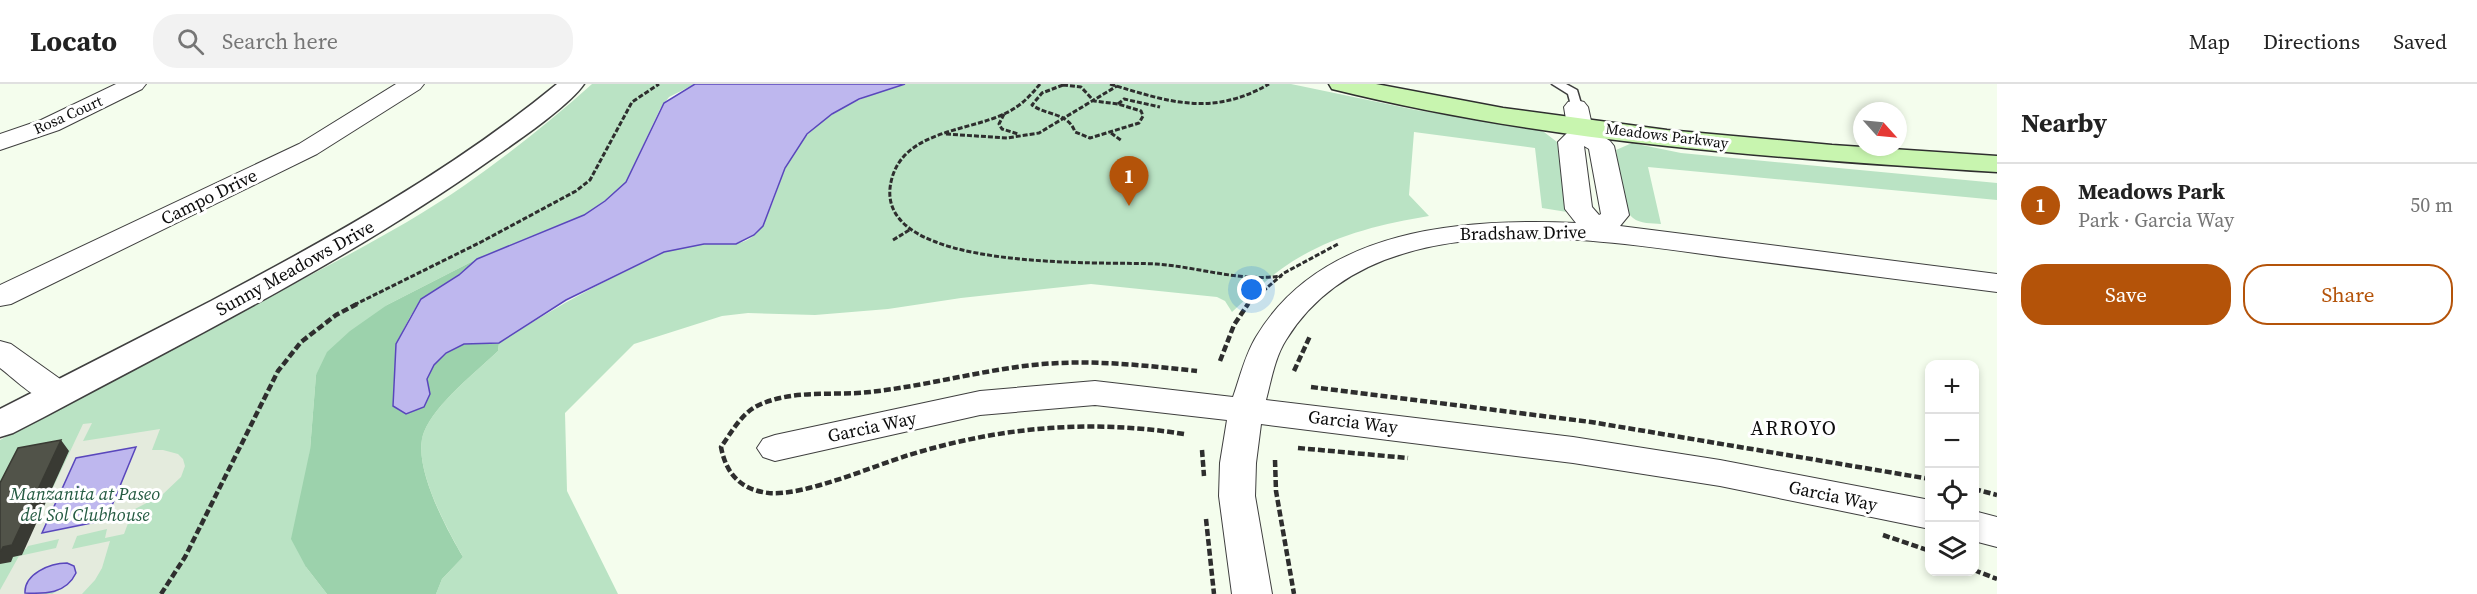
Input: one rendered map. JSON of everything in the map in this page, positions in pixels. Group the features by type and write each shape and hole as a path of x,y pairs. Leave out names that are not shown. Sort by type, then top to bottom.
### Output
{"main road":[{"name":"Meadows Parkway","path":"1341,84 1430,103 1769,147 1997,164"},
{"name":"Meadows Parkway","path":"1423,84 1520,100 1579,122 1747,127 1853,135"},
{"path":"1907,139 1997,144"}],"street":[{"name":"Rosa Court","path":"0,142 50,125 134,84"},
{"name":"Campo Drive","path":"0,297 308,148 412,84"},
{"name":"Sunny Meadows Drive","path":"0,424 365,230 491,149 532,119 572,84"},
{"path":"1579,122 1571,142 1579,209 1599,232"},
{"name":"Bradshaw Drive","path":"1252,594 1238,513 1239,445 1246,410 1272,336 1299,302 1342,267 1385,250 1429,238 1483,230 1545,229 1599,232 1997,283"},
{"path":"0,352 58,394"},
{"name":"Garcia Way","path":"776,448 980,403 1095,393 1422,430 1607,455 1720,473 1925,514"},
{"path":"1979,527 1997,532"}],"lane":[{"path":"1557,84 1573,92 1579,122"}],"path":[{"path":"161,594 185,557 278,370 301,342 336,315 385,288 481,242 576,191 590,180 632,102 659,84"},
{"path":"1040,84 1030,97 1004,114 939,135 915,146 903,157 890,183 893,211 900,221 931,240 1004,258 1035,262 1191,268 1246,280 1282,276"},
{"path":"1110,84 1188,105 1218,105 1253,96 1269,84"},
{"path":"1063,86 1081,87 1094,101 1134,107 1141,111 1143,116 1139,123 1090,138 1077,134 1067,118 1041,111 1032,105 1042,93 1063,86"},
{"path":"939,135 1007,138 1039,133 1117,86"},
{"path":"1148,104 1155,96"},
{"path":"1118,104 1124,99 1160,107"},
{"path":"1004,114 999,124 1002,129 1025,135"},
{"path":"1110,132 1122,141"},
{"path":"893,240 912,229"},
{"path":"1246,280 1254,290 1254,299"},
{"path":"1294,371 1312,331"},
{"path":"1298,448 1417,459"},
{"path":"1275,460 1276,491 1293,594"},
{"path":"1979,490 1997,495"},
{"path":"1874,533 1925,550"},
{"path":"1979,572 1997,579"}],"green space":[{"name":"Manzanita at Paseo del Sol Clubhouse","path":"592,84 695,84 669,97 660,109 626,182 605,201 584,215 477,259 387,305 316,375 310,450 306,567 327,594 0,594 0,440 380,238 465,185 546,124"},
{"path":"905,84 1291,84 1416,110 1533,128 1544,132 1557,142 1567,212 1542,208 1535,148 1414,132 1409,195 1429,216 1359,232 1325,244 1277,272 1232,312 1225,301 1217,297 1091,284 961,298 888,309 815,315 748,313 722,316 634,344 565,413 567,491 618,594 436,594 442,579 463,557 440,514 422,461 421,445 424,432 447,399 498,351 499,343 546,314 651,257 694,245 735,244 752,237 767,217 791,157 816,127 849,105"},
{"path":"1632,143 1681,153 1997,183 1997,200 1648,167 1661,224 1646,223 1636,220 1629,213 1621,186 1616,150"},
{"path":"477,259 459,275 421,299 410,317 396,344 393,406 430,394 427,379 434,365 446,353 464,344 499,343 498,351 457,388 438,410 424,432 421,445 426,478 440,514 463,557 442,579 436,594 327,594 306,567 291,539 310,450 316,375 327,352 350,331 387,305"}],"shaded area":[{"path":"695,84 905,84 859,99 832,114 807,134 785,168 763,226 754,235 736,244 704,244 664,252 566,300 499,343 464,344 446,353 434,365 427,379 430,394 424,407 406,414 393,406 396,344 421,299 459,275 477,259 584,215 605,201 626,182 664,103"},
{"path":"92,423 83,441 160,429 152,450 178,454 185,466 181,477 162,495 133,510 124,534 105,538 107,529 77,536 72,549 110,541 102,568 82,594 52,594 63,588 74,576 75,568 67,563 38,572 28,582 26,594 0,594 19,556 56,548 59,539 28,546 16,552 25,532 33,530 83,424"},
{"path":"136,447 106,520 42,533 76,458"},
{"path":"67,563 74,566 76,573 67,585 47,593 25,593 26,586 33,575 46,567"}],"building":[{"path":"61,440 12,545 3,547 0,551 0,483 18,448"}],"place":[{"name":"Meadows Park","path":"1129,206"}],"district":[{"name":"ARROYO","path":"1794,428"}]}
